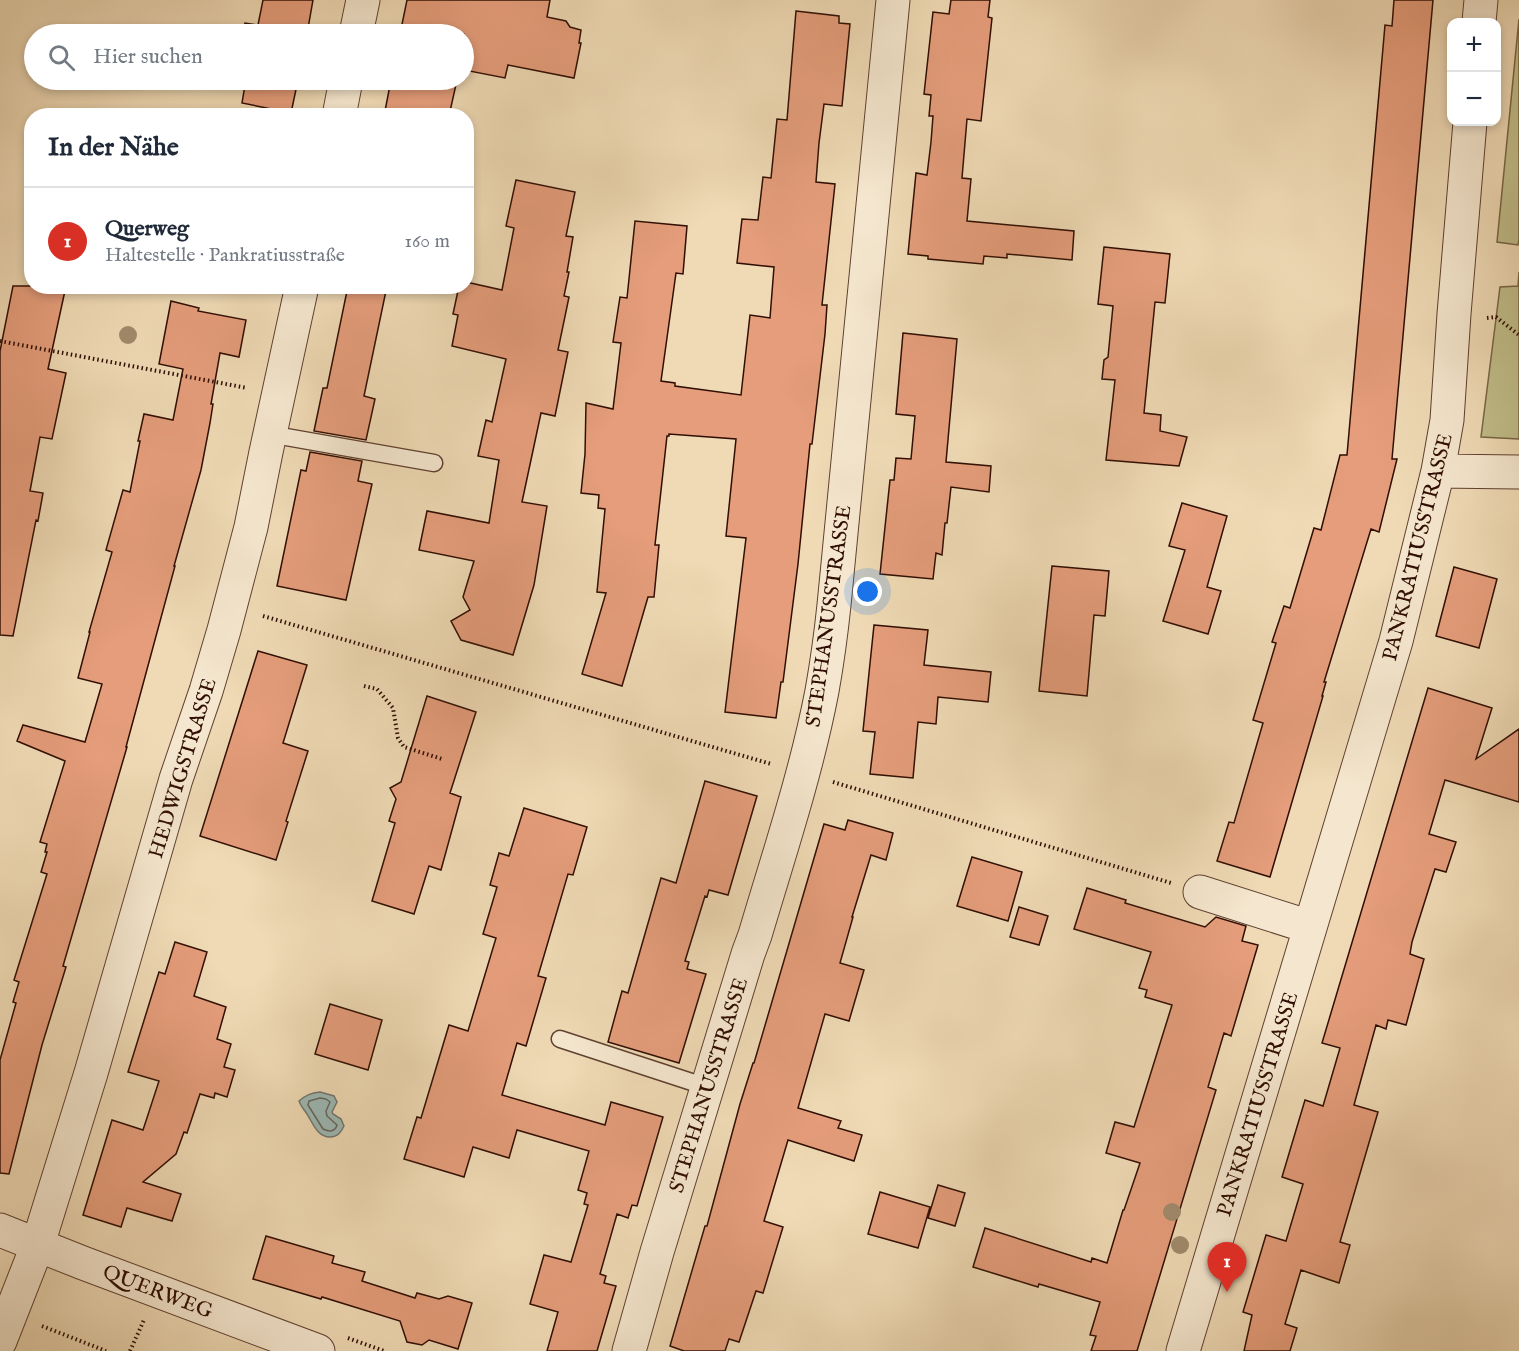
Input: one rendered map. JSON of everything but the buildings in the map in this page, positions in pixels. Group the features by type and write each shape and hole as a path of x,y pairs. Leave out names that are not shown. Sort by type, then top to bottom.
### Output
{"street":[{"path":"358,24 363,0"},
{"name":"STEPHANUSSTRASSE","path":"629,1351 657,1251 803,773 822,691 834,605 893,0"},
{"path":"1479,18 1481,0"},
{"path":"341,108 344,90"},
{"name":"PANKRATIUSSTRASSE","path":"1183,1351 1396,641 1438,471 1448,420 1454,314 1470,126"},
{"name":"HEDWIGSTRASSE","path":"6,1327 38,1244 91,1073 176,779 206,691 237,586 300,294"},
{"path":"1438,471 1519,472"},
{"path":"1200,892 1310,927"},
{"name":"QUERWEG","path":"0,1230 318,1351"}],"lane":[{"path":"269,434 434,463"},
{"path":"560,1039 707,1087"}],"path":[{"path":"1487,318 1496,317 1519,335"},
{"path":"0,341 279,394"},
{"path":"230,607 803,773 1200,892"},
{"path":"364,686 377,689 393,708 398,738 404,747 442,759"},
{"path":"6,1327 106,1351"},
{"path":"130,1351 139,1330"}],"shaded area":[{"path":"1519,19 1519,239 1518,245 1497,242"},
{"path":"1519,272 1519,439 1481,437 1500,287 1518,286"}],"water":[{"path":"320,1092 334,1096 337,1102 332,1112 341,1119 344,1126 335,1136 322,1135 299,1101"}],"place":[{"name":"Querweg","path":"1227,1292"}]}
